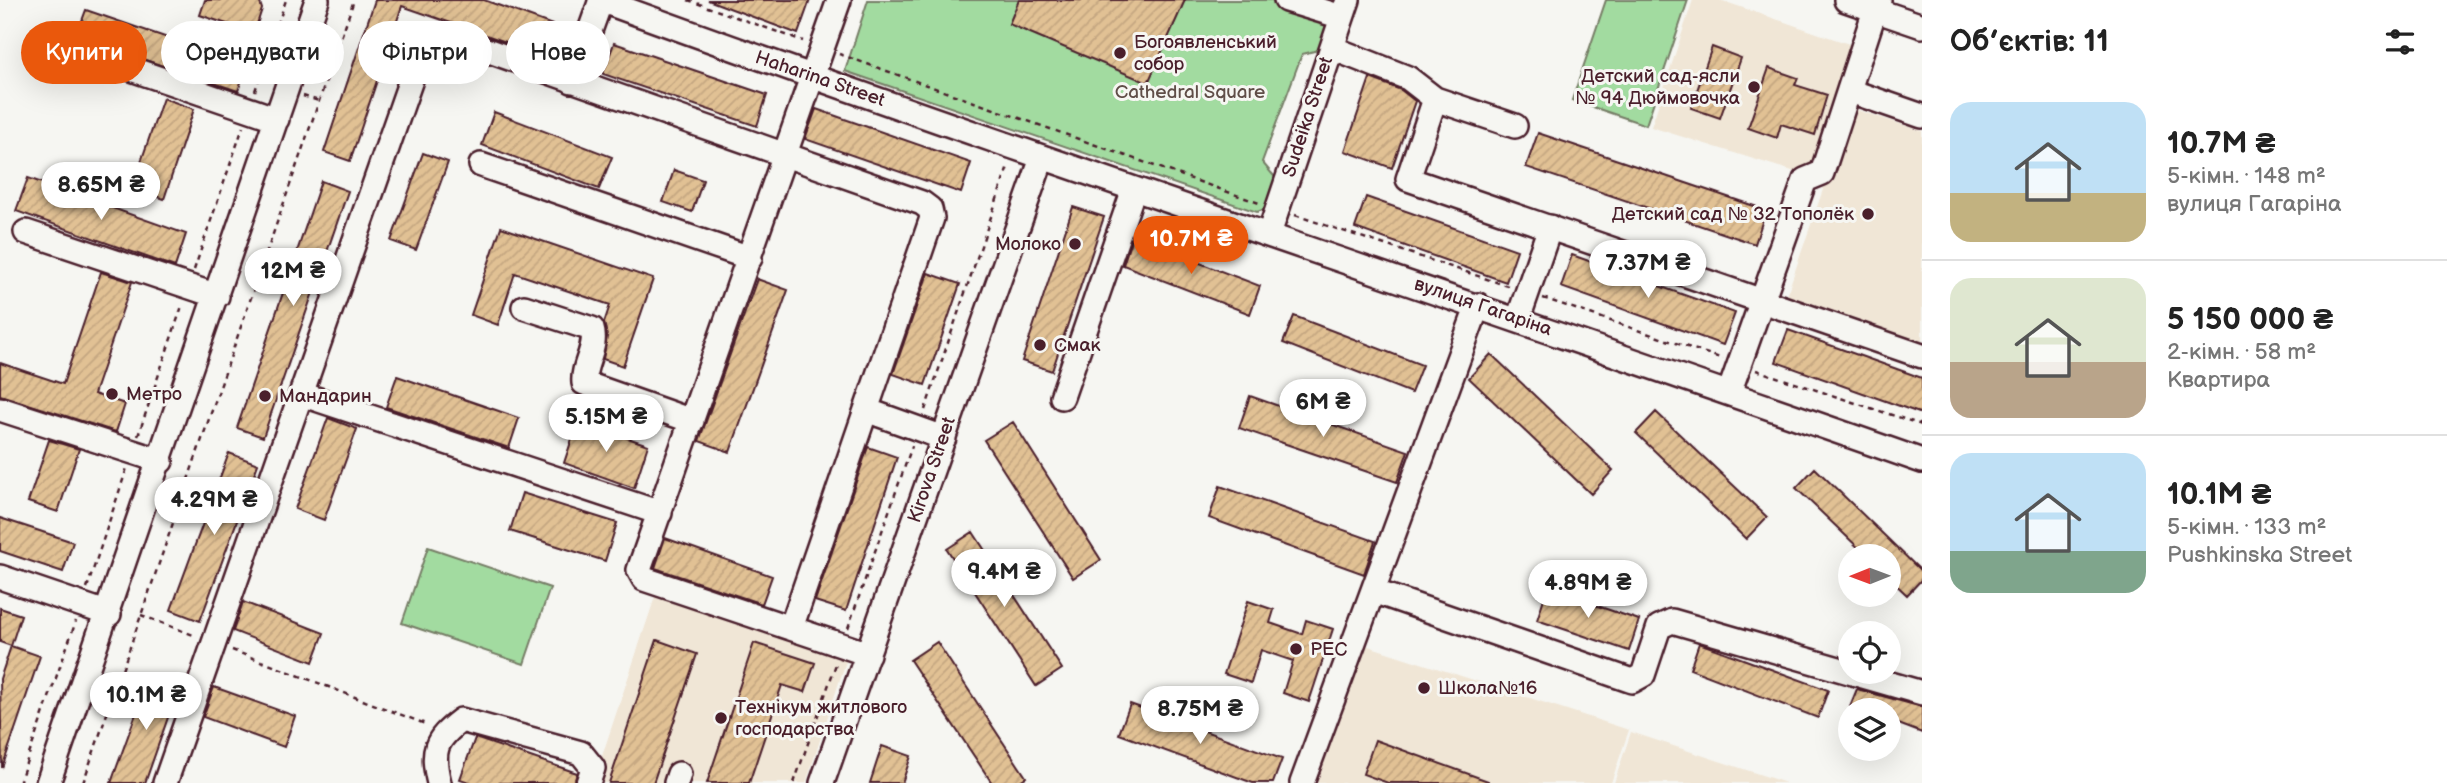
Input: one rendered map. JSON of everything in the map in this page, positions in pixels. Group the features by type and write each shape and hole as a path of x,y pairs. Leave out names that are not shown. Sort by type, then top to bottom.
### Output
{"street":[{"path":"48,783 109,614 317,0"},
{"path":"593,21 600,0"},
{"name":"Haharina Street","path":"600,0 1042,158"},
{"path":"839,0 639,570 645,579 868,654"},
{"path":"1286,0 1345,9"},
{"path":"1846,0 1877,5 1922,26"},
{"path":"1730,393 1805,180 1822,173 1877,5"},
{"name":"Sudeika Street","path":"1269,234 1345,9"},
{"path":"165,783 420,54 440,39 458,40 506,57"},
{"path":"1332,48 1408,78 1435,99 1515,126"},
{"path":"147,74 276,119"},
{"path":"580,84 922,203 930,209 932,218 791,628"},
{"path":"1850,91 1922,116"},
{"path":"1435,99 1408,178 1922,356"},
{"name":"вулиця Гагаріна","path":"1042,158 1478,305 1922,461"},
{"name":"Kirova Street","path":"822,783 1042,158"},
{"path":"481,165 750,258"},
{"path":"1062,397 1134,189"},
{"path":"1518,319 1550,227"},
{"path":"26,232 216,296"},
{"path":"1303,783 1478,305"},
{"path":"524,307 592,329 594,342 583,374 584,383 692,421"},
{"path":"301,394 660,513"},
{"path":"0,410 161,461"},
{"path":"866,410 944,438"},
{"path":"0,577 109,614"},
{"path":"1373,591 1632,681 1643,675 1659,627 1672,621 1922,693"},
{"path":"439,783 433,759 441,735 461,720 581,752 593,768 588,783"}],"path":[{"path":"19,783 286,0"},
{"path":"83,783 354,0"},
{"path":"688,0 1278,209 1922,425"},
{"path":"794,783 1015,148"},
{"path":"141,615 434,727"}],"shaded area":[{"name":"Детский сад-ясли № 94 Дюймовочка","path":"1693,0 1720,0 1858,47 1817,167 1802,174 1651,127"},
{"name":"Детский сад № 32 Тополёк","path":"1851,108 1922,131 1922,342 1786,297"},
{"name":"Технікум житлового господарства","path":"658,588 849,652 806,783 593,783"},
{"name":"Школа№16","path":"1365,645 1629,730 1611,783 1315,783"},
{"path":"1631,732 1786,783 1614,783"}],"green space":[{"name":"Cathedral Square","path":"868,0 1318,0 1332,22 1323,49 1302,54 1262,162 1279,182 1270,207 1257,212 845,71"},
{"path":"1606,0 1688,0 1646,125 1572,100"},
{"path":"428,547 550,588 524,664 402,623"}],"building":[{"path":"205,0 259,0 262,9 258,21 218,21 200,15"},
{"path":"375,0 484,0 542,21 506,21 506,42 492,37 492,21 445,21 402,6 397,21 368,21"},
{"path":"708,0 810,0 798,34"},
{"name":"Богоявленський собор","path":"1019,0 1185,0 1148,83 1009,24"},
{"path":"86,10 118,21 82,21"},
{"path":"147,31 161,36 161,65 147,61"},
{"path":"614,43 767,95 757,126 610,76 610,54"},
{"path":"1712,47 1741,58 1720,118 1691,108"},
{"path":"358,51 358,84 376,84 350,161 324,152"},
{"path":"1769,68 1798,78 1795,85 1827,95 1815,135 1781,124 1777,138 1748,128"},
{"path":"1370,78 1401,90 1415,101 1392,168 1345,151"},
{"path":"217,84 240,84 238,91"},
{"path":"163,98 194,109 164,199 132,188"},
{"path":"816,109 971,163 961,193 805,139"},
{"path":"494,112 612,157 599,189 482,145"},
{"path":"1538,133 1766,210 1755,244 1526,167"},
{"path":"423,153 448,162 416,250 391,241"},
{"path":"674,170 703,180 692,212 663,202"},
{"path":"28,178 186,234 175,267 16,211"},
{"path":"321,181 348,191 263,437 237,428"},
{"path":"1366,197 1517,250 1506,282 1355,228"},
{"path":"1073,207 1104,217 1052,371 1022,361"},
{"path":"501,227 653,279 623,366 603,359 607,336 604,323 610,305 515,273 498,325 471,315"},
{"path":"1132,237 1260,286 1250,314 1123,265"},
{"path":"1572,255 1735,313 1723,345 1561,287"},
{"path":"101,272 132,282 94,394 125,404 116,432 0,395 0,363 63,384"},
{"path":"928,273 960,284 925,385 893,374"},
{"path":"757,279 788,290 730,452 699,441"},
{"path":"1294,316 1422,365 1411,393 1283,343"},
{"path":"1788,330 1922,378 1922,414 1776,362"},
{"path":"1491,354 1613,470 1591,494 1469,378"},
{"path":"397,376 519,418 509,448 386,407"},
{"path":"1250,396 1408,451 1397,482 1239,428"},
{"path":"1656,412 1767,517 1746,539 1636,433"},
{"path":"328,418 357,429 324,520 295,509"},
{"path":"578,421 648,445 634,488 564,463"},
{"path":"1013,422 1101,560 1073,578 984,440"},
{"path":"49,440 79,449 58,512 28,502"},
{"path":"868,447 897,457 846,611 815,601"},
{"path":"229,453 258,464 200,621 171,610"},
{"path":"1815,468 1893,544 1854,544 1796,488"},
{"path":"1220,486 1375,541 1364,574 1209,518"},
{"path":"522,493 617,523 605,561 510,531"},
{"path":"0,518 73,542 63,572 0,551"},
{"path":"973,532 1062,669 1036,686 947,549"},
{"path":"665,538 772,576 762,604 655,568"},
{"path":"1901,552 1922,572 1922,579 1907,595 1901,589"},
{"path":"1547,589 1639,620 1629,651 1537,620"},
{"path":"1248,601 1274,610 1270,623 1302,634 1306,620 1333,629 1309,702 1283,693 1293,661 1261,650 1251,683 1224,674"},
{"path":"243,602 324,633 313,662 233,631"},
{"path":"0,608 21,615 11,646 0,642"},
{"path":"657,640 697,654 653,783 609,783"},
{"path":"937,642 1026,777 1017,783 992,783 910,660"},
{"path":"754,643 815,663 805,692 782,685 749,783 707,783"},
{"path":"1699,643 1828,690 1818,718 1690,669"},
{"path":"11,646 40,656 2,768 0,679"},
{"path":"150,675 179,686 145,783 111,783"},
{"path":"214,687 295,716 284,747 203,717"},
{"path":"1857,689 1890,698 1853,698"},
{"path":"1901,701 1922,707 1922,733 1901,725"},
{"path":"1130,704 1282,759 1273,783 1253,783 1119,734"},
{"path":"475,738 577,773 574,783 472,783 460,779"},
{"path":"1375,740 1488,783 1388,783 1363,774"},
{"path":"882,746 911,756 902,783 870,783"}],"place":[{"name":"Богоявленський собор","path":"1120,53"},
{"name":"Детский сад-ясли № 94 Дюймовочка","path":"1754,87"},
{"name":"Детский сад № 32 Тополёк","path":"1868,214"},
{"name":"Молоко","path":"1075,244"},
{"name":"Смак","path":"1040,345"},
{"name":"Метро","path":"112,394"},
{"name":"Мандарин","path":"265,396"},
{"name":"РЕС","path":"1296,649"},
{"name":"Школа№16","path":"1424,688"},
{"name":"Технікум житлового господарства","path":"721,718"}]}
